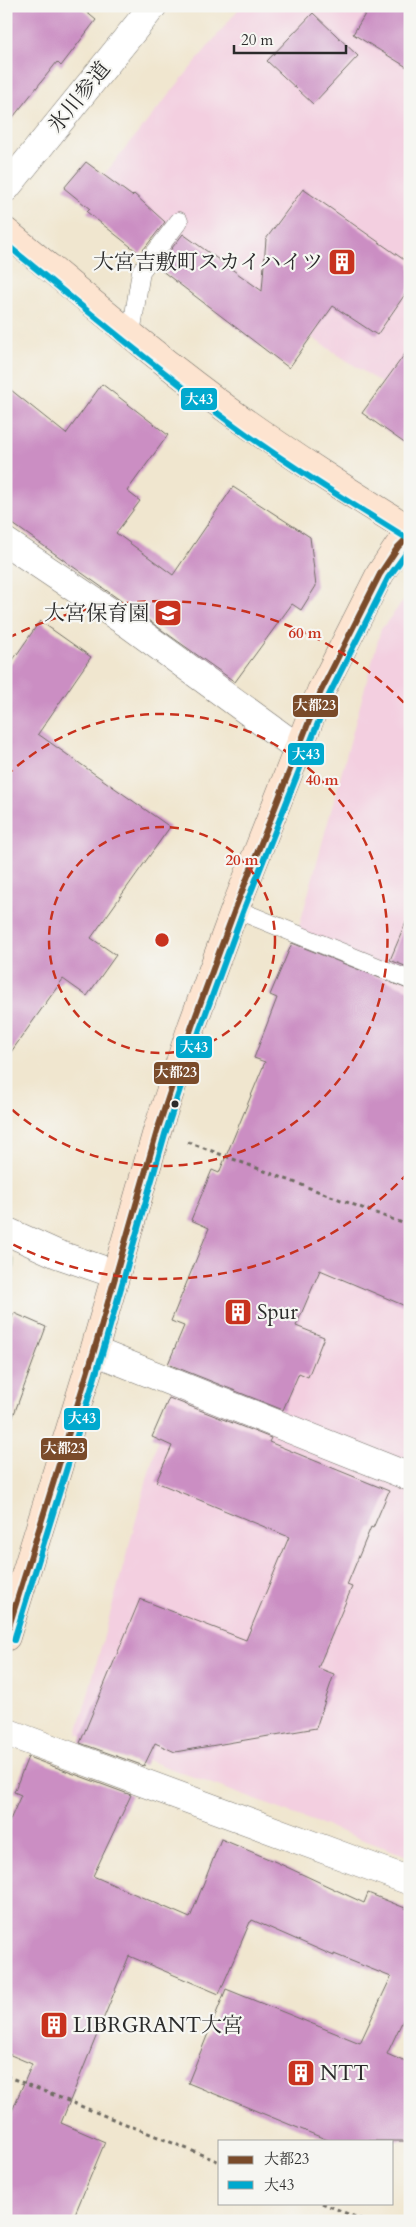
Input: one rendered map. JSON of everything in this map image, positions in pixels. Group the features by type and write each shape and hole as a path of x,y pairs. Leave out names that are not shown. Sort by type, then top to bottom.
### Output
{"street":[{"name":"氷川参道","path":"6,188 152,6"},
{"path":"6,232 131,334 235,415 326,477 410,530"},
{"path":"6,1637 94,1351 157,1131 192,1026 235,909 325,683 380,574 398,547 410,535"},
{"path":"6,542 131,626 298,748"},
{"path":"6,1231 57,1254 115,1274"},
{"path":"94,1351 410,1477"},
{"path":"6,1732 410,1881"}],"lane":[{"path":"131,334 141,272 179,221"},
{"path":"235,909 410,980"}],"path":[{"path":"157,1131 410,1226"},
{"path":"6,2076 218,2161"},
{"path":"324,2204 365,2221"}],"shaded area":[{"path":"241,6 410,6 410,402 90,192"},
{"path":"410,593 410,1857 77,1734 381,629"}],"green space":[{"path":"6,1252 14,1259 11,1303 6,1315"}],"building":[{"path":"6,6 79,6 96,20 61,66 57,62 6,126"},
{"path":"370,6 410,6 410,69 353,34"},
{"path":"313,13 358,56 313,104 267,61"},
{"path":"86,162 132,196 134,194 165,222 140,254 87,212 90,209 64,188"},
{"path":"303,189 410,264 410,287 377,335 333,306 289,368 157,267 183,234 262,291 266,239"},
{"path":"410,347 410,447 362,413"},
{"path":"102,384 168,435 127,491 140,501 116,533 173,575 233,487 310,537 316,586 301,610 292,604 235,682 6,519 6,386 66,434"},
{"path":"40,621 91,657 38,734 170,827 91,938 116,955 87,996 63,979 6,1059 6,670"},
{"path":"410,913 410,968 390,960"},
{"path":"292,943 410,990 410,1308 320,1270 296,1326 324,1337 308,1377 299,1373 283,1410 168,1364 184,1326 171,1321 209,1228 191,1220 212,1170 219,1173 265,1062 254,1058 277,998 270,995"},
{"path":"14,1313 46,1327 10,1425 6,1424 6,1332"},
{"path":"169,1398 271,1438 269,1442 389,1491 373,1528 371,1527 347,1585 352,1587 318,1668 334,1674 316,1728 175,1752 155,1743 144,1766 80,1743 140,1599 246,1640 289,1537 156,1482 172,1446 152,1437"},
{"path":"28,1757 131,1795 93,1876 190,1918 221,1839 364,1903 368,1893 410,1910 410,2005 387,2054 410,2064 410,2141 328,2140 188,2083 226,1989 360,2043 391,1977 334,1954 334,1956 252,1920 219,1994 129,1956 61,2123 105,2142 72,2221 6,2221 6,2125 32,2064 6,2053 6,1829 21,1795 14,1792"}],"transit line":[{"name":"大43","path":"6,244 88,312 228,421 293,466 405,537"},
{"name":"大都23","path":"6,1636 94,1351 157,1131 192,1026 235,909 321,691 380,574 398,547 410,535"},
{"name":"大43","path":"14,1640 102,1354 165,1134 200,1029 243,912 329,695 388,578 410,548"}],"place":[{"name":"大宮吉敷町スカイハイツ","path":"342,262"},
{"name":"大宮保育園","path":"168,613"},
{"name":"Spur","path":"238,1312"},
{"name":"LIBRGRANT大宮","path":"54,2025"},
{"name":"NTT","path":"301,2073"}]}
